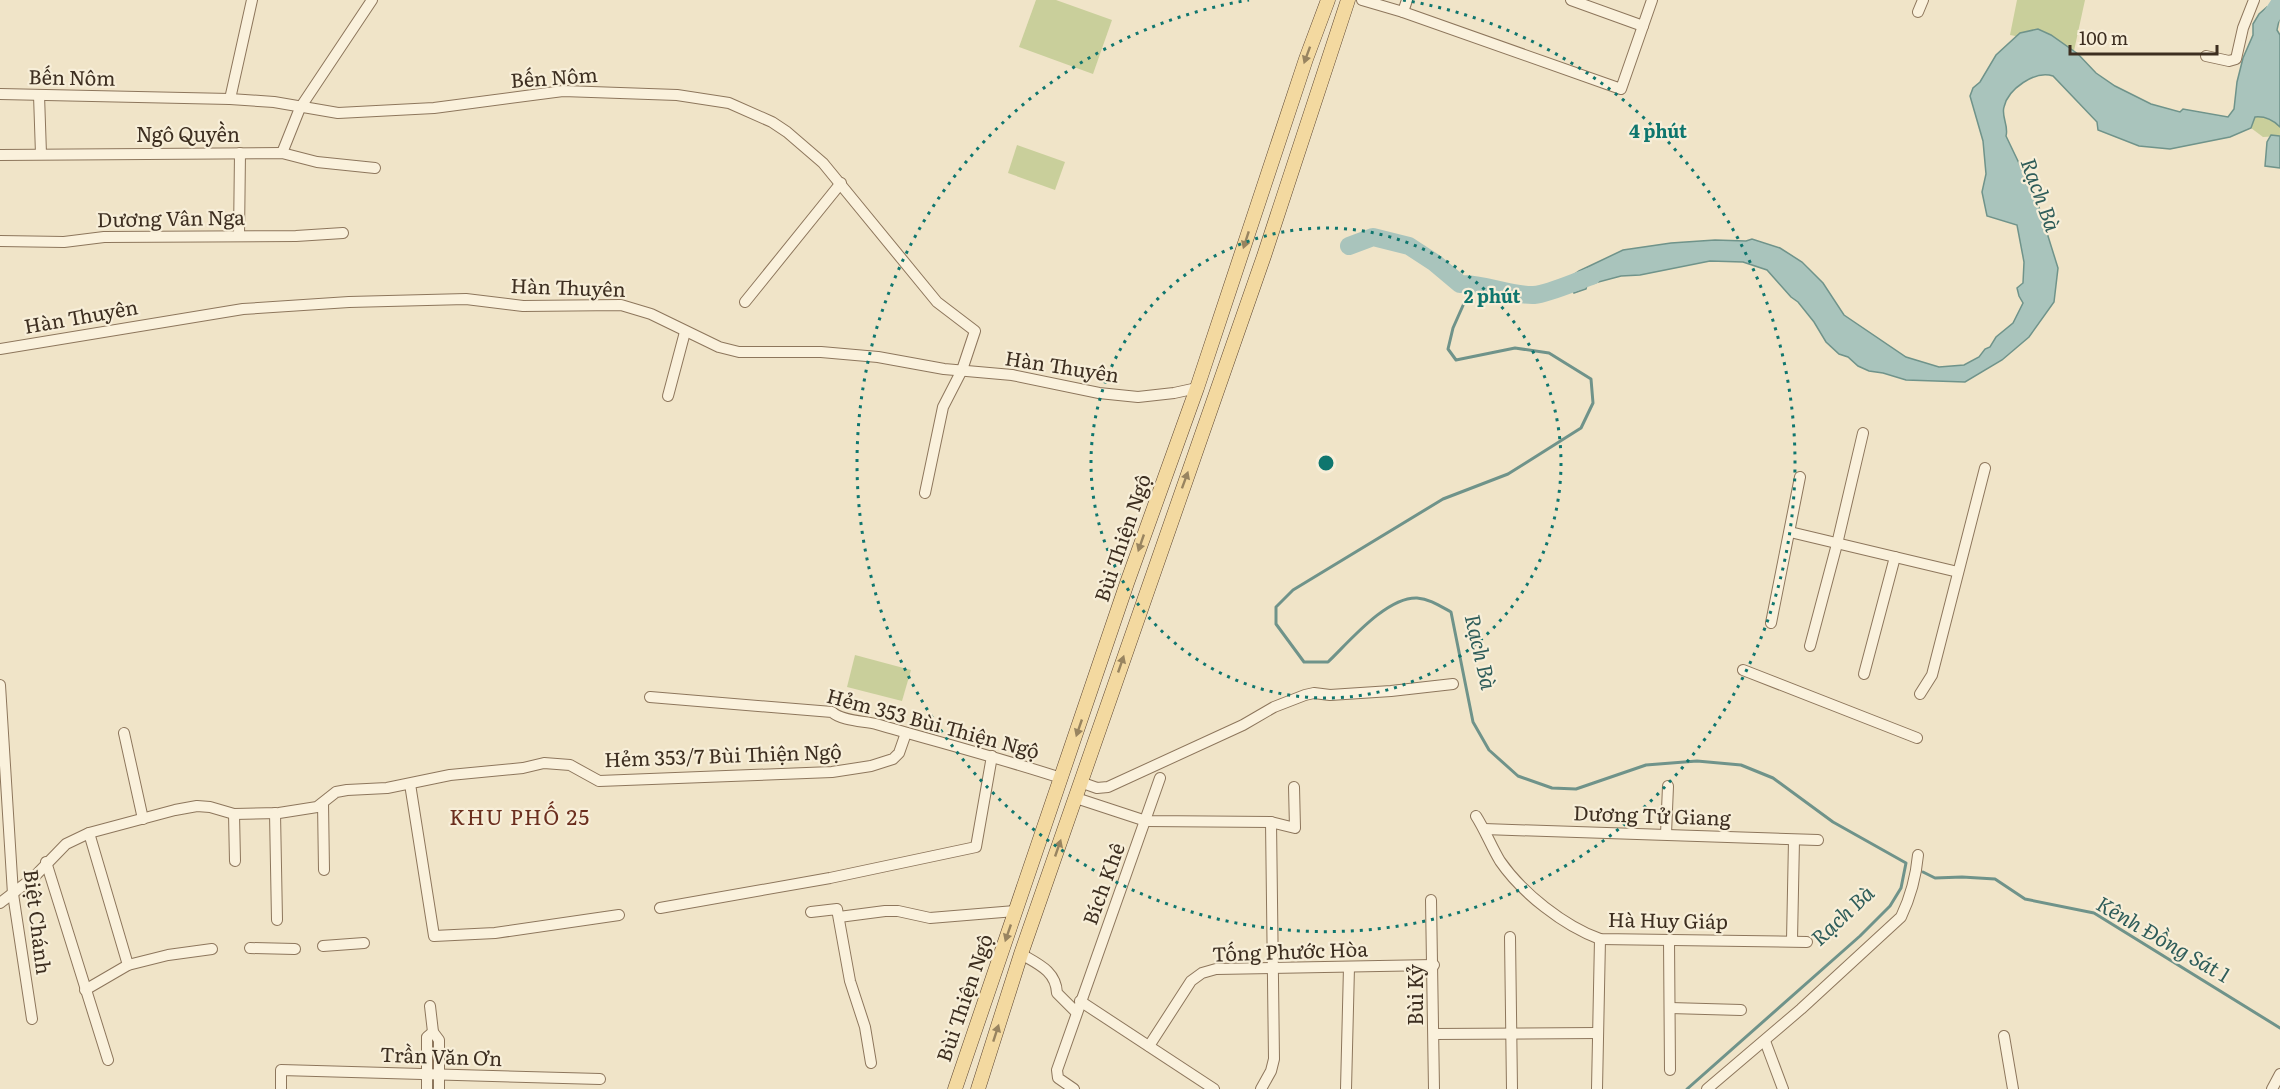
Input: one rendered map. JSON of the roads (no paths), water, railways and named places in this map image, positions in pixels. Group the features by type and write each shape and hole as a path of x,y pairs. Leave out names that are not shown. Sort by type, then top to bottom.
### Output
{"main road":[{"name":"Bùi Thiện Ngộ","path":"955,1089 1328,0"},
{"name":"Bùi Thiện Ngộ","path":"978,1089 1021,954 1287,185 1348,0"},
{"path":"1266,179 1287,185"},
{"path":"1180,435 1198,441"},
{"path":"1058,792 1076,798"}],"street":[{"path":"230,99 252,0"},
{"path":"282,153 300,108 372,0"},
{"path":"1362,0 1403,12 1621,88 1652,0"},
{"path":"1403,12 1407,0"},
{"path":"1571,0 1643,26"},
{"path":"1918,12 1923,0"},
{"path":"2206,56 2229,61 2236,59 2243,28 2254,0"},
{"name":"Bến Nôm","path":"0,94 230,99 274,102 338,113 404,111 562,91 705,98 729,103 772,122 823,163 842,183 856,204 937,302 975,331 962,370"},
{"path":"39,95 41,154"},
{"path":"239,236 240,153"},
{"name":"Ngô Quyền","path":"0,155 282,153 317,162 375,168"},
{"path":"745,302 842,183"},
{"name":"Dương Vân Nga","path":"0,241 64,242 104,237 296,236 343,233"},
{"name":"Hàn Thuyên","path":"0,349 243,309 429,298 466,299 523,306 621,305 651,314 719,347 739,351 821,352 878,357 1012,375 1099,393 1138,397 1197,388"},
{"path":"668,396 685,332"},
{"path":"926,493 943,407 962,370"},
{"path":"1810,646 1863,434"},
{"path":"1920,694 1932,675 1985,468"},
{"path":"1771,623 1800,477"},
{"path":"1790,532 1958,572"},
{"path":"1864,674 1895,557"},
{"path":"1743,670 1917,738"},
{"path":"1080,782 1097,788 1108,787 1244,726 1274,707 1305,695 1391,691 1453,684"},
{"name":"Biệt Chánh","path":"0,685 13,894 32,1019"},
{"name":"Hẻm 353 Bùi Thiện Ngộ","path":"650,697 832,712 836,716 862,720 992,756 1061,778"},
{"path":"124,733 143,819"},
{"name":"Hẻm 353/7 Bùi Thiện Ngộ","path":"0,903 34,877 46,862 66,844 89,833 197,806 234,814 309,809 323,804 336,792 387,788 450,775 523,768 544,763 570,765 598,781 832,772 871,766 893,759 899,753 906,733"},
{"path":"660,908 830,878 976,846 992,756"},
{"name":"Bích Khê","path":"1074,1089 1058,1078 1057,1070 1160,778"},
{"path":"410,784 434,936 495,933 620,915"},
{"path":"1666,834 1668,786"},
{"path":"1076,798 1146,821 1271,822 1294,828 1294,787"},
{"path":"323,804 324,870"},
{"path":"274,813 277,920"},
{"path":"234,814 235,861"},
{"name":"Hà Huy Giáp","path":"1476,816 1501,862 1532,895 1581,932 1600,939 1807,942"},
{"path":"1261,1089 1271,1071 1274,1059 1271,822"},
{"name":"Dương Tử Giang","path":"1484,829 1818,840"},
{"path":"89,833 128,965"},
{"path":"1792,940 1794,840"},
{"path":"1707,1089 1765,1041 1901,917 1910,899 1917,874 1918,855"},
{"path":"46,862 108,1060"},
{"name":"Bùi Kỷ","path":"1431,900 1434,965 1434,1089"},
{"path":"811,912 837,909 850,981 865,1027 871,1063"},
{"path":"839,917 885,911 898,911 930,918 1016,911"},
{"path":"1510,937 1512,1089"},
{"path":"1597,1089 1600,939"},
{"path":"1669,940 1670,1070"},
{"path":"322,946 364,943"},
{"path":"250,948 295,949"},
{"path":"86,990 128,965 168,955 212,949"},
{"path":"1021,954 1049,971 1057,985 1058,993 1076,1012"},
{"name":"Tống Phước Hòa","path":"1149,1046 1191,981 1202,973 1216,969 1434,965"},
{"path":"1346,1089 1349,967"},
{"path":"1080,1001 1214,1089"},
{"path":"430,1006 434,1032 439,1040 439,1089"},
{"path":"1670,1008 1741,1010"},
{"path":"427,1089 427,1037 434,1032"},
{"path":"1434,1034 1597,1033"},
{"path":"2004,1036 2013,1089"},
{"path":"1765,1041 1783,1089"},
{"name":"Trần Văn Ơn","path":"281,1089 281,1070 600,1079"},
{"path":"2272,1089 2280,1074"}],"water":[{"path":"2267,7 2280,16 2277,30 2280,35 2280,127 2269,119 2255,117 2251,128 2230,137 2170,149 2139,146 2098,130 2097,122 2053,76 2031,78 2023,82 2011,94 2003,110 2006,136 2028,182 2032,185 2058,268 2054,302 2029,337 2002,360 1965,382 1906,380 1858,366 1826,342 1798,302 1767,270 1743,262 1710,261 1640,275 1621,276 1587,285 1586,289 1574,293 1569,278 1623,250 1671,243 1752,239 1780,248 1802,262 1823,283 1844,315 1906,357 1939,367 1964,365 1979,357 1985,349 1990,347 1996,337 2013,323 2023,303 2017,288 2023,283 2024,262 2017,225 1987,216 1982,192 1986,174 1983,141 1970,96 1996,55 2020,33 2038,29 2051,35 2078,54 2096,73 2115,86 2151,104 2180,112 2183,109 2228,117 2234,109 2237,82 2243,58 2253,35 2253,24"},
{"path":"2271,135 2280,136 2280,168 2265,166 2267,142"}],"waterway":[{"name":"Rạch Bà","path":"2264,32 2266,24 2280,3"},
{"name":"Rạch Bà","path":"1349,246 1373,237 1409,246 1435,263 1460,284 1479,285 1525,295 1548,292 1592,276"},
{"name":"Rạch Bà","path":"1473,283 1453,328 1448,349 1456,360 1515,348 1549,353 1591,379 1593,403 1581,428 1508,474 1443,499 1293,590 1276,607 1276,624 1304,662 1328,662 1369,622 1393,605 1417,598 1431,601 1451,612 1473,722 1489,750 1518,776 1552,788 1576,789 1646,765 1697,761 1741,765 1773,778 1833,822 1906,863 1901,888 1890,906 1860,936 1687,1089"},
{"name":"Kênh Đồng Sát 1","path":"1923,872 1935,878 1995,879 2025,899 2094,913 2280,1028"}],"district":[{"name":"KHU PHỐ 25","path":"520,818"}]}
